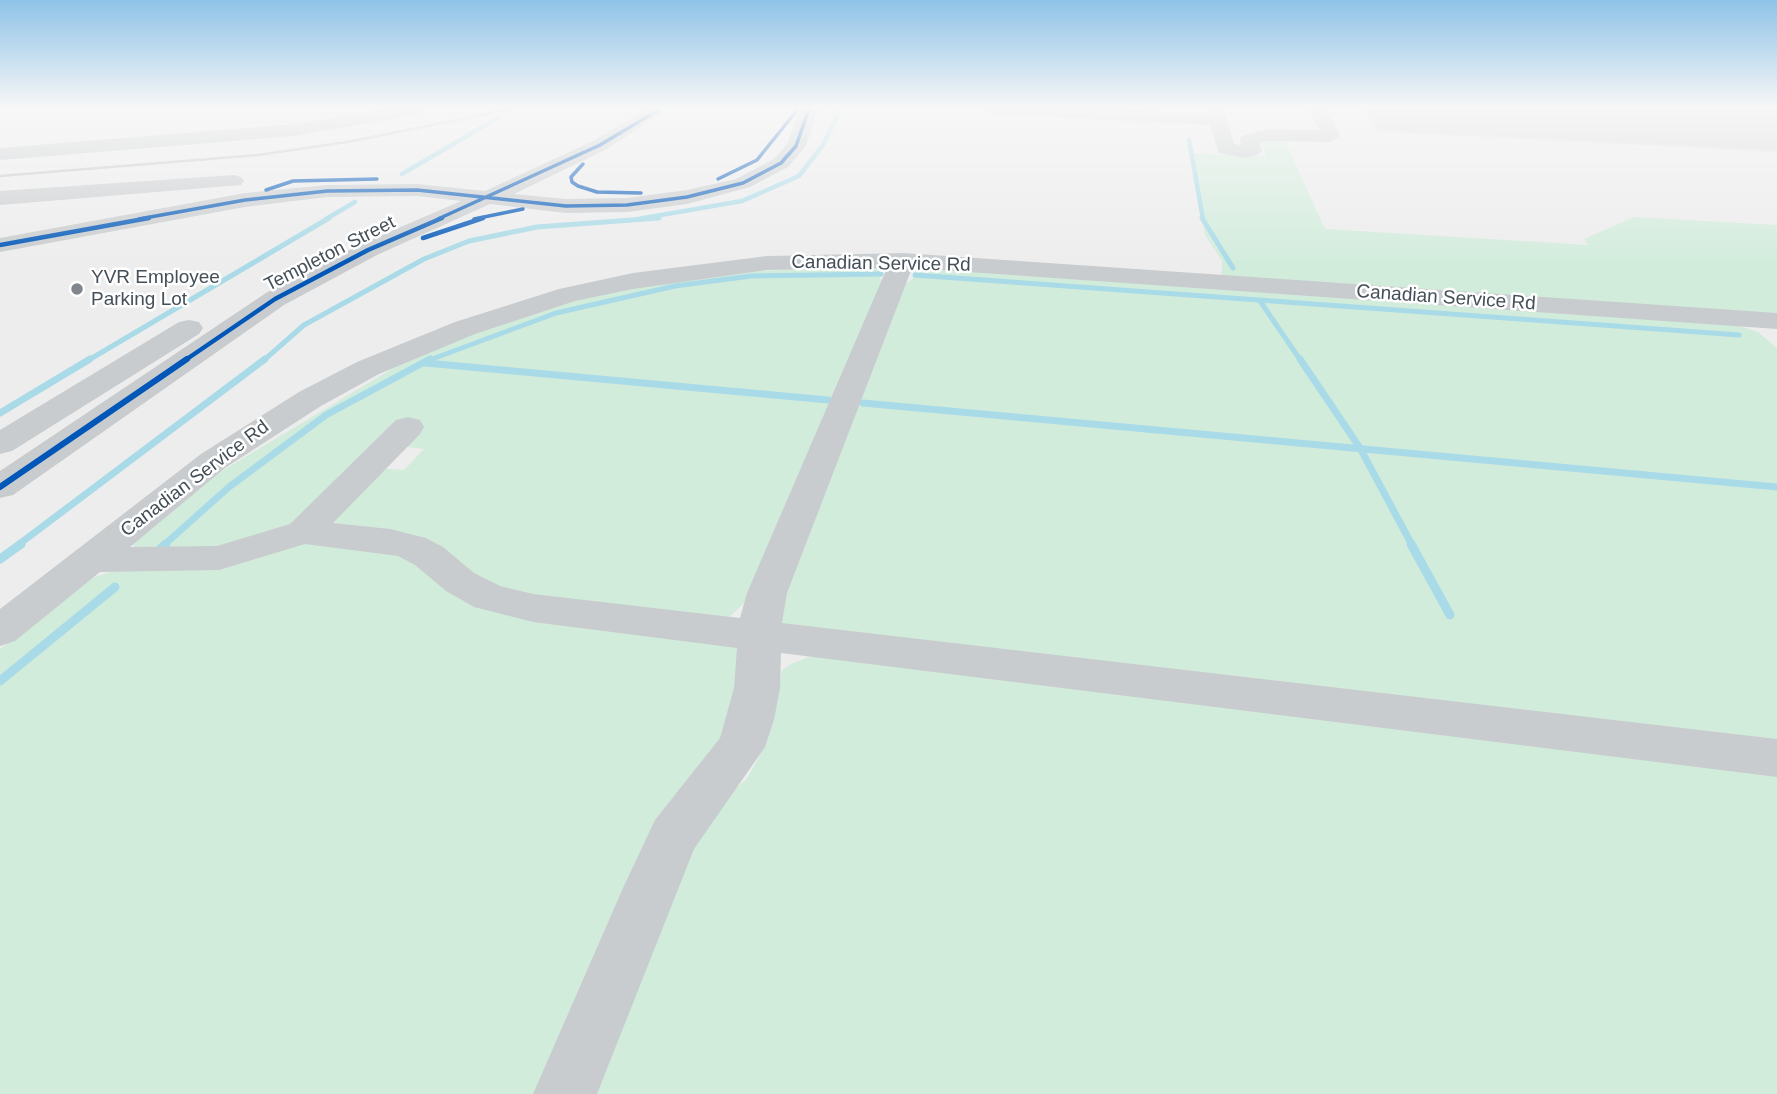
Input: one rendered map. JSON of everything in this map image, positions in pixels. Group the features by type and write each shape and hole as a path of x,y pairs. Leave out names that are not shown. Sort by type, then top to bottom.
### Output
{"street":[{"name":"Templeton Street","path":"115,410 290,304 502,197 568,160"},
{"name":"Templeton Street","path":"0,487 275,299 368,250 591,160"},
{"path":"389,189 502,197 605,200 660,195 700,186 732,174 757,160"},
{"path":"413,242 456,225 499,214 566,206 657,202 703,194 743,183 764,174 784,160"},
{"path":"583,164 572,174 571,179 578,187 597,192 655,192 700,186"},
{"path":"0,245 245,201 327,191 462,186 543,172"},
{"path":"0,198 232,180 247,183 245,201"},
{"path":"502,197 566,206"},
{"path":"0,444 353,228"},
{"path":"565,1094 674,836 741,747 755,699 760,634 767,593 902,260"},
{"name":"Canadian Service Rd","path":"0,631 213,461 273,421 368,369 465,328 568,295 695,271 803,261 902,260 1764,320"},
{"path":"1764,320 1777,342"},
{"path":"303,532 408,427"},
{"path":"90,559 219,558 303,532 390,541 412,547 429,556 472,590 507,603 1777,758"}],"green space":[{"path":"1190,160 1294,160 1325,229 1589,245 1584,239 1634,217 1777,225 1777,316 1221,278 1222,261 1205,235"},
{"path":"879,265 884,268 880,279 885,280 753,595 727,619 518,599 328,523 375,468 404,470 424,449 399,446 422,422 407,421 299,523 238,546 135,550 133,544 207,480 405,361 550,303 700,274"},
{"path":"920,268 1737,325 1758,332 1777,348 1777,752 817,636 779,622 775,616 905,283 912,280 915,271"},
{"path":"300,543 394,550 437,575 737,642 747,693 543,1094 0,1094 0,649 79,584 98,576 116,570"},
{"path":"816,654 1777,766 1777,1094 586,1094 689,849 727,794 746,780 759,757 772,720 782,670"}],"waterway":[{"path":"402,174 426,160"},
{"path":"638,219 742,201 799,176 811,160"},
{"path":"1193,160 1203,219"},
{"path":"326,219 355,202"},
{"path":"87,361 329,218"},
{"path":"263,361 304,325 424,259 469,241 537,227 659,218"},
{"path":"1202,218 1233,268"},
{"path":"427,361 556,313 675,286 751,276 881,274"},
{"path":"915,275 1739,335"},
{"path":"1260,301 1301,361"},
{"path":"0,413 90,359"},
{"path":"18,545 265,359"},
{"path":"164,545 229,487 326,415 430,359"},
{"path":"1300,359 1360,449"},
{"path":"426,363 828,400"},
{"path":"863,403 1360,449"},
{"path":"1360,449 1777,487"},
{"path":"1360,449 1412,545"},
{"path":"0,559 21,544"},
{"path":"161,548 166,544"},
{"path":"1411,544 1450,615"},
{"path":"0,681 115,587"}],"railway":[{"path":"0,176 196,160"}],"cycle path":[{"path":"0,487 275,299 368,250 568,160"},
{"path":"718,179 757,160"},
{"path":"0,245 245,200 327,191 417,190 566,206 627,205 687,197 743,183 784,160"},
{"path":"583,164 571,177 572,182 578,186 597,192 641,193"},
{"path":"266,190 293,181 377,179"},
{"path":"423,238 467,221 523,209"}],"place":[{"name":"YVR Employee Parking Lot","path":"77,289"}]}
